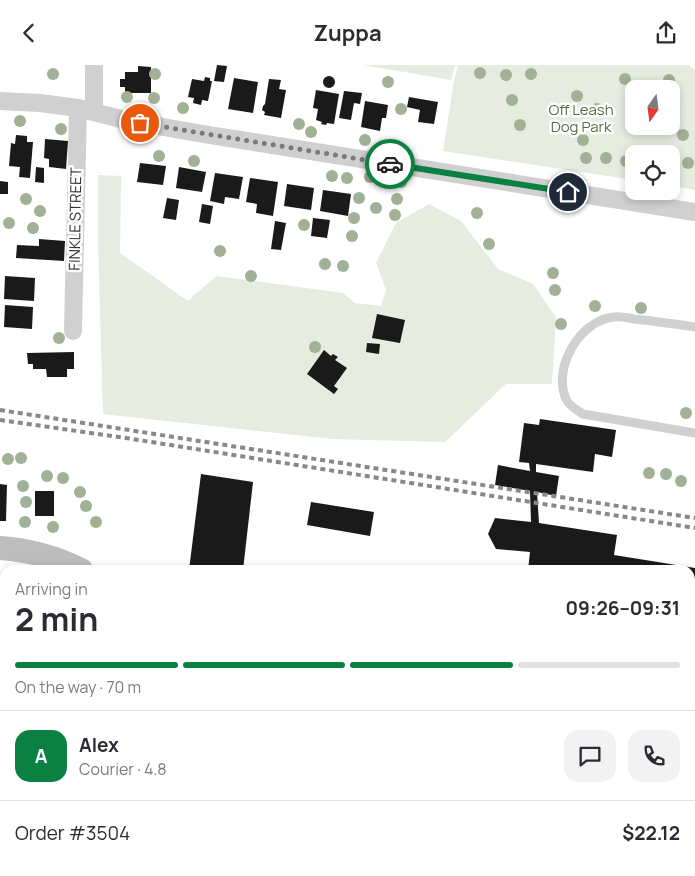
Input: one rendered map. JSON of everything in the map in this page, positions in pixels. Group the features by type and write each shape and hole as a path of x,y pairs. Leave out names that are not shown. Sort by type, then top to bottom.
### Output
{"main road":[{"path":"0,548 38,553 59,559 71,565"}],"street":[{"name":"FINKLE STREET","path":"73,331 86,110 94,65"},
{"path":"0,101 40,103 86,110 129,121 202,134 695,212"}],"lane":[{"path":"695,327 615,317 593,324 571,348 566,361 563,388 566,401 583,414 695,433"}],"green space":[{"path":"363,65 455,65 451,80"},
{"name":"Off Leash Dog Park","path":"458,65 689,65 695,70 695,190 680,188 680,145 625,145 625,179 443,151"},
{"path":"98,175 121,176 120,253 188,301 216,276 343,293 355,303 381,306 386,290 376,263 396,223 429,204 461,221 498,269 533,284 556,317 552,384 506,384 445,442 333,439 103,414"}],"building":[{"path":"217,65 227,66 224,82 214,81"},
{"path":"138,66 151,67 151,93 125,93 125,87 120,87 120,79 125,79 125,72 138,72"},
{"path":"327,76 331,76 335,82 331,88 327,88 323,84 323,80"},
{"path":"205,77 210,78 210,81 212,81 208,101 202,100 201,105 193,103 194,98 188,97 192,79 204,81"},
{"path":"234,78 258,82 253,113 228,109"},
{"path":"269,79 281,80 279,89 286,90 281,118 264,115 265,112 262,110 265,104"},
{"path":"316,90 339,94 334,124 321,124 322,122 316,120 318,109 313,108"},
{"path":"344,91 362,93 360,104 354,103 351,120 339,118"},
{"path":"409,97 438,102 434,124 418,122 420,110 407,107"},
{"path":"365,101 388,105 386,118 382,118 380,131 361,127"},
{"path":"16,135 27,136 27,142 33,142 30,178 19,177 20,167 9,166 11,143 15,144"},
{"path":"45,139 68,141 66,169 49,167 49,159 44,158"},
{"path":"140,163 166,166 163,185 137,182"},
{"path":"36,167 44,168 44,183 35,182"},
{"path":"179,167 206,172 202,192 176,188"},
{"path":"215,173 243,177 239,199 225,197 224,204 210,201"},
{"path":"250,178 278,182 273,216 256,213 257,204 246,202"},
{"path":"0,181 8,182 8,194 0,194"},
{"path":"287,184 314,188 311,210 284,206"},
{"path":"323,190 351,194 348,216 320,211"},
{"path":"167,198 179,200 176,220 163,218"},
{"path":"202,204 213,206 210,224 199,222"},
{"path":"313,218 330,220 327,238 311,236"},
{"path":"275,221 286,223 281,250 271,249"},
{"path":"39,239 65,241 64,261 16,258 17,245 39,246"},
{"path":"5,276 35,278 34,301 4,299"},
{"path":"5,305 33,307 32,329 4,327"},
{"path":"377,314 405,320 400,343 372,338"},
{"path":"367,343 380,344 379,354 366,352"},
{"path":"324,350 331,356 333,354 338,357 335,360 347,368 334,386 338,389 334,394 307,374"},
{"path":"74,352 74,369 67,369 67,377 47,377 46,369 33,369 33,364 28,364 27,353"},
{"path":"540,419 616,430 612,457 595,454 593,472 536,464 536,472 559,476 556,496 537,492 539,523 617,535 614,555 676,565 529,565 530,552 496,549 488,534 495,518 531,522 530,491 495,485 498,465 530,471 529,463 519,462 524,423 539,425"},
{"path":"201,474 253,482 244,565 190,565"},
{"path":"0,484 7,485 6,521 0,521"},
{"path":"35,491 54,491 54,516 35,516"},
{"path":"311,502 374,512 370,536 307,525"}],"railway":[{"path":"0,410 695,518"},
{"path":"0,420 126,438 695,528"}],"way so far":[{"path":"140,123 390,164"}],"route":[{"path":"390,164 568,192"}]}
